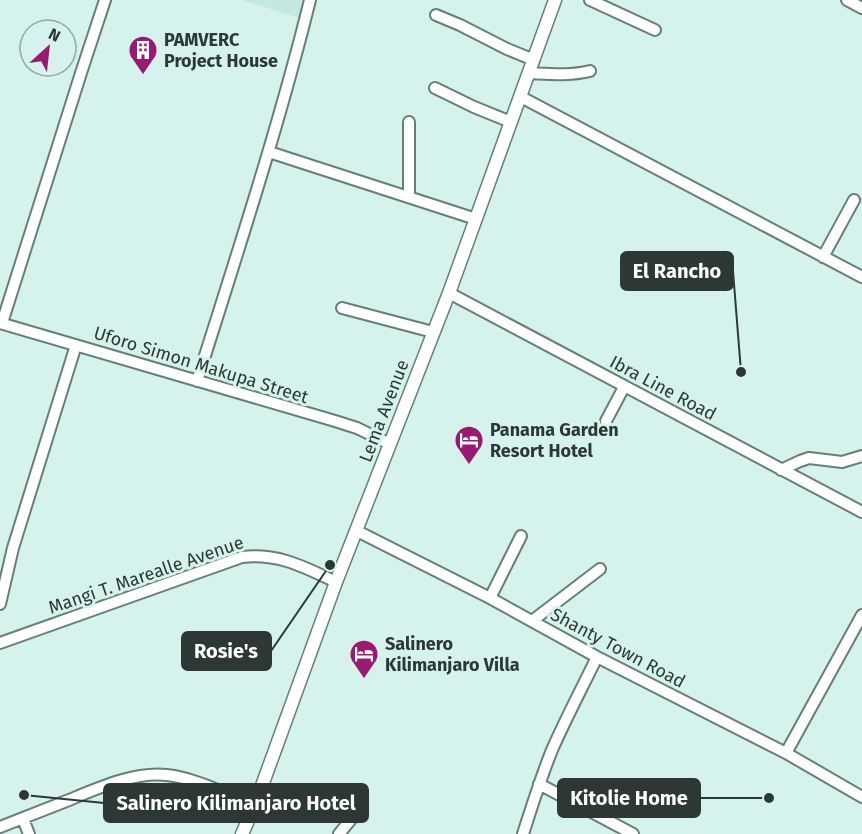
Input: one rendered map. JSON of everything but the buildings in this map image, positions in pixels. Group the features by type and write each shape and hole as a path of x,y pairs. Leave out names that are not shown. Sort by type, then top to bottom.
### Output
{"main road":[{"name":"Lema Avenue","path":"242,834 255,805 336,582 449,293 555,0"}],"street":[{"path":"1,323 105,0"},
{"path":"197,381 291,78 310,0"},
{"path":"590,0 656,30"},
{"path":"847,0 862,8"},
{"path":"436,15 534,60"},
{"path":"529,73 576,75 590,71"},
{"path":"435,88 511,122"},
{"path":"521,97 862,277"},
{"path":"409,122 409,197"},
{"path":"269,152 476,219"},
{"path":"823,257 854,200"},
{"name":"Ibra Line Road","path":"449,293 862,512"},
{"path":"342,308 433,332"},
{"name":"Uforo Simon Makupa Street","path":"1,323 335,421 357,428 390,444"},
{"path":"0,604 13,548 76,345"},
{"path":"606,421 624,387"},
{"path":"781,470 809,458 842,462 862,456"},
{"name":"Shanty Town Road","path":"357,531 786,753 862,797"},
{"path":"490,598 521,536"},
{"name":"Mangi T. Marealle Avenue","path":"0,643 242,556 278,557 336,582"},
{"path":"532,621 600,569"},
{"path":"786,753 862,615"},
{"path":"523,834 539,784 566,719 597,657"},
{"path":"0,827 111,783 163,774 193,781 255,805"},
{"path":"539,784 633,834"},
{"path":"339,834 357,812"},
{"path":"23,819 29,834"}],"shaded area":[{"path":"242,0 315,0 306,20"}],"place":[{"name":"PAMVERC Project House","path":"143,76"},
{"name":"El Rancho","path":"741,372"},
{"name":"Panama Garden Resort Hotel","path":"469,466"},
{"name":"Rosie's","path":"330,565"},
{"name":"Salinero Kilimanjaro Villa","path":"364,680"},
{"name":"Salinero Kilimanjaro Hotel","path":"24,795"},
{"name":"Kitolie Home","path":"769,798"}]}
